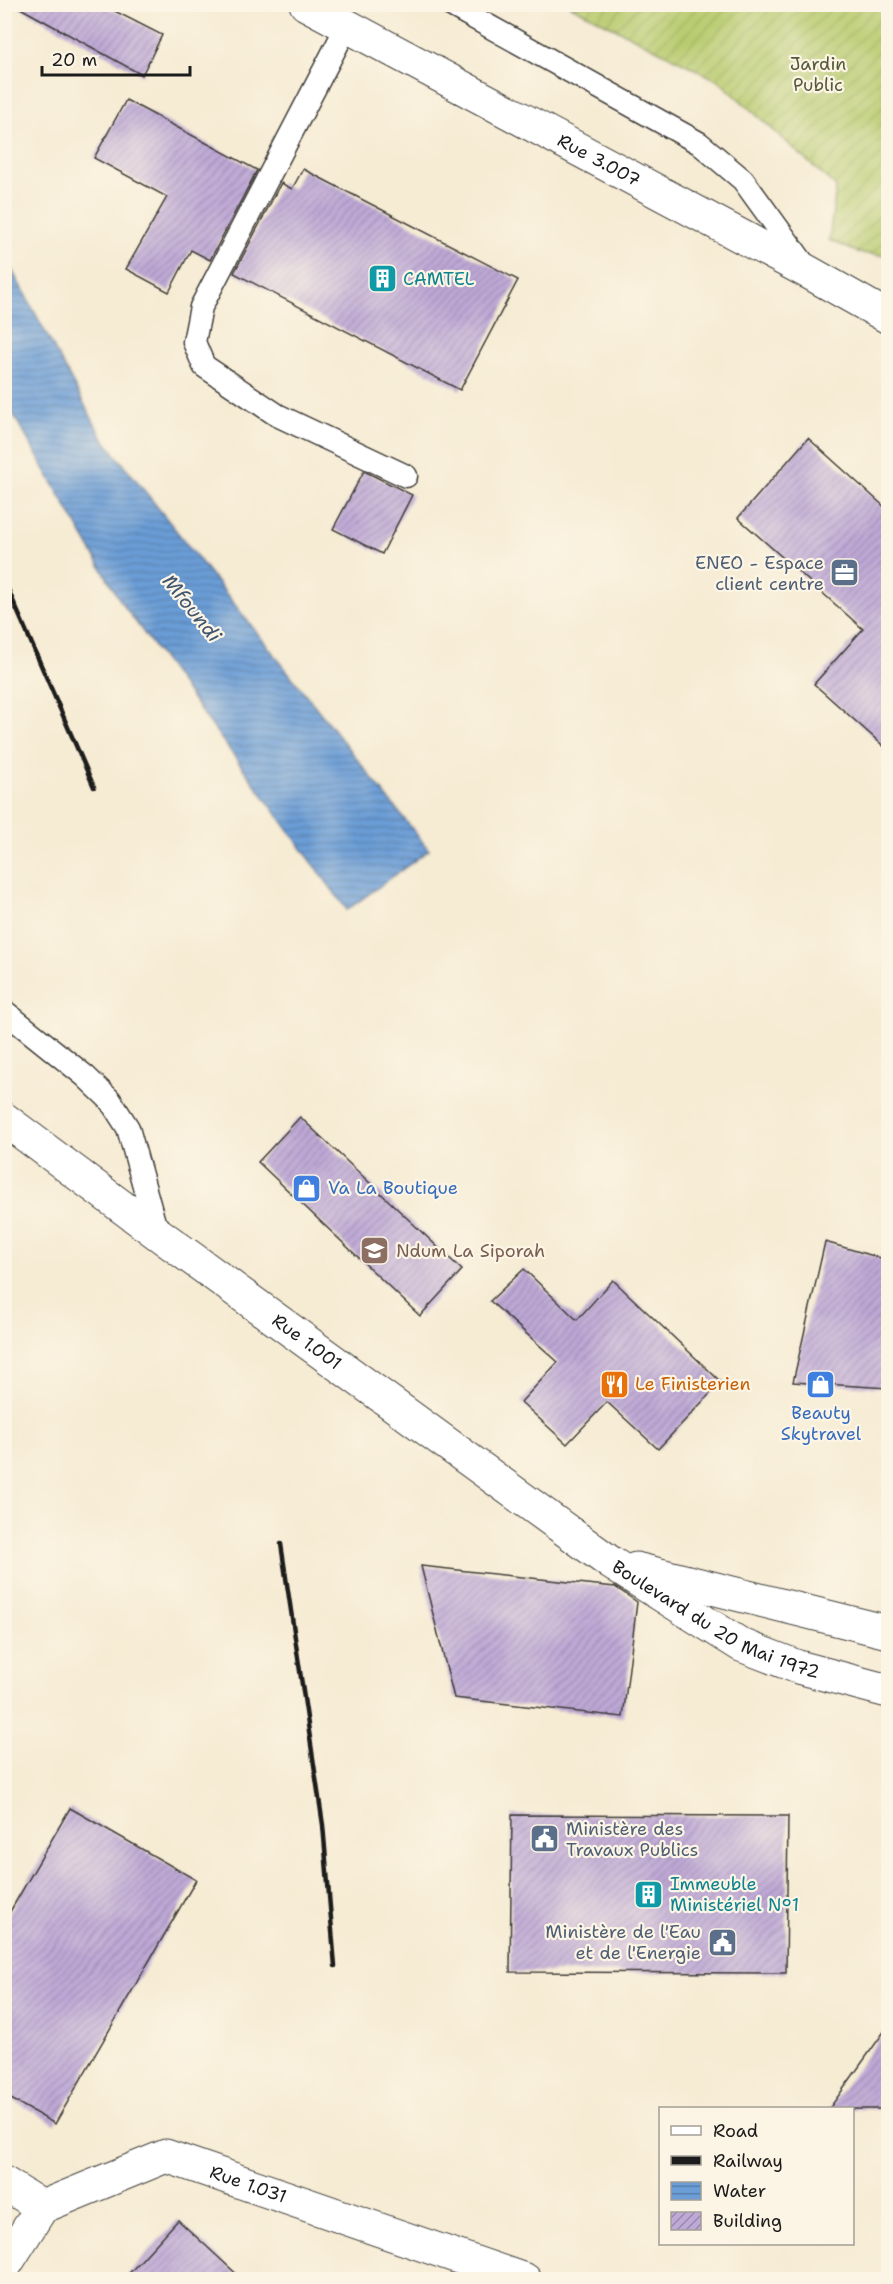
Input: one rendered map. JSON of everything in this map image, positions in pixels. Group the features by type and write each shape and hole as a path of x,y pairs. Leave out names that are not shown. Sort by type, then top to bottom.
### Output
{"main road":[{"name":"Rue 3.007","path":"306,4 810,273 888,317"},
{"name":"Rue 1.001","path":"4,1119 611,1563"},
{"name":"Boulevard du 20 Mai 1972","path":"611,1563 888,1632"},
{"name":"Boulevard du 20 Mai 1972","path":"611,1563 741,1645 798,1667 888,1691"},
{"name":"Rue 1.031","path":"42,2207 166,2156 525,2280"},
{"path":"4,2183 42,2207 4,2267"}],"lane":[{"path":"449,4 699,143 743,180 810,273"},
{"path":"347,26 201,307 194,342 204,366 276,415 406,476"},
{"path":"4,1011 85,1076 110,1100 128,1128 157,1233"}],"green space":[{"name":"Jardin Public","path":"569,5 888,5 888,256 859,253 829,240 836,187 719,81"}],"water":[{"name":"Mfoundi","path":"5,257 102,437 429,850 347,910 121,602 5,400"}],"building":[{"path":"13,4 101,4 162,35 142,75"},
{"path":"126,100 257,170 210,260 191,250 169,292 126,269 167,197 94,158"},
{"name":"CAMTEL","path":"303,169 518,280 460,390 234,273 281,183 292,189"},
{"name":"ENEO - Espace client centre","path":"808,438 888,510 888,750 814,684 863,629 738,518"},
{"path":"364,471 412,495 382,554 333,529"},
{"path":"300,1117 462,1270 420,1316 258,1162"},
{"path":"825,1242 888,1260 888,1388 793,1382"},
{"path":"524,1269 577,1320 613,1280 721,1382 658,1449 607,1402 567,1444 521,1402 558,1362 490,1301"},
{"path":"421,1566 615,1587 637,1602 623,1717 454,1698"},
{"path":"70,1808 196,1880 55,2124 4,2095 4,1922"},
{"name":"Immeuble Ministériel N°1","path":"512,1815 788,1816 786,1973 510,1972"},
{"path":"888,2026 888,2109 830,2107"},
{"path":"178,2220 243,2280 123,2280"}],"railway":[{"path":"4,580 94,787"},
{"path":"281,1544 323,1825 335,1966"}],"place":[{"name":"CAMTEL","path":"382,279"},
{"name":"ENEO - Espace client centre","path":"845,573"},
{"name":"Va La Boutique","path":"307,1188"},
{"name":"Ndum La Siporah","path":"375,1251"},
{"name":"Le Finisterien","path":"614,1384"},
{"name":"Beauty Skytravel","path":"821,1384"},
{"name":"Ministère des Travaux Publics","path":"545,1839"},
{"name":"Immeuble Ministériel N°1","path":"649,1894"},
{"name":"Ministère de l'Eau et de l'Energie","path":"722,1942"}]}
